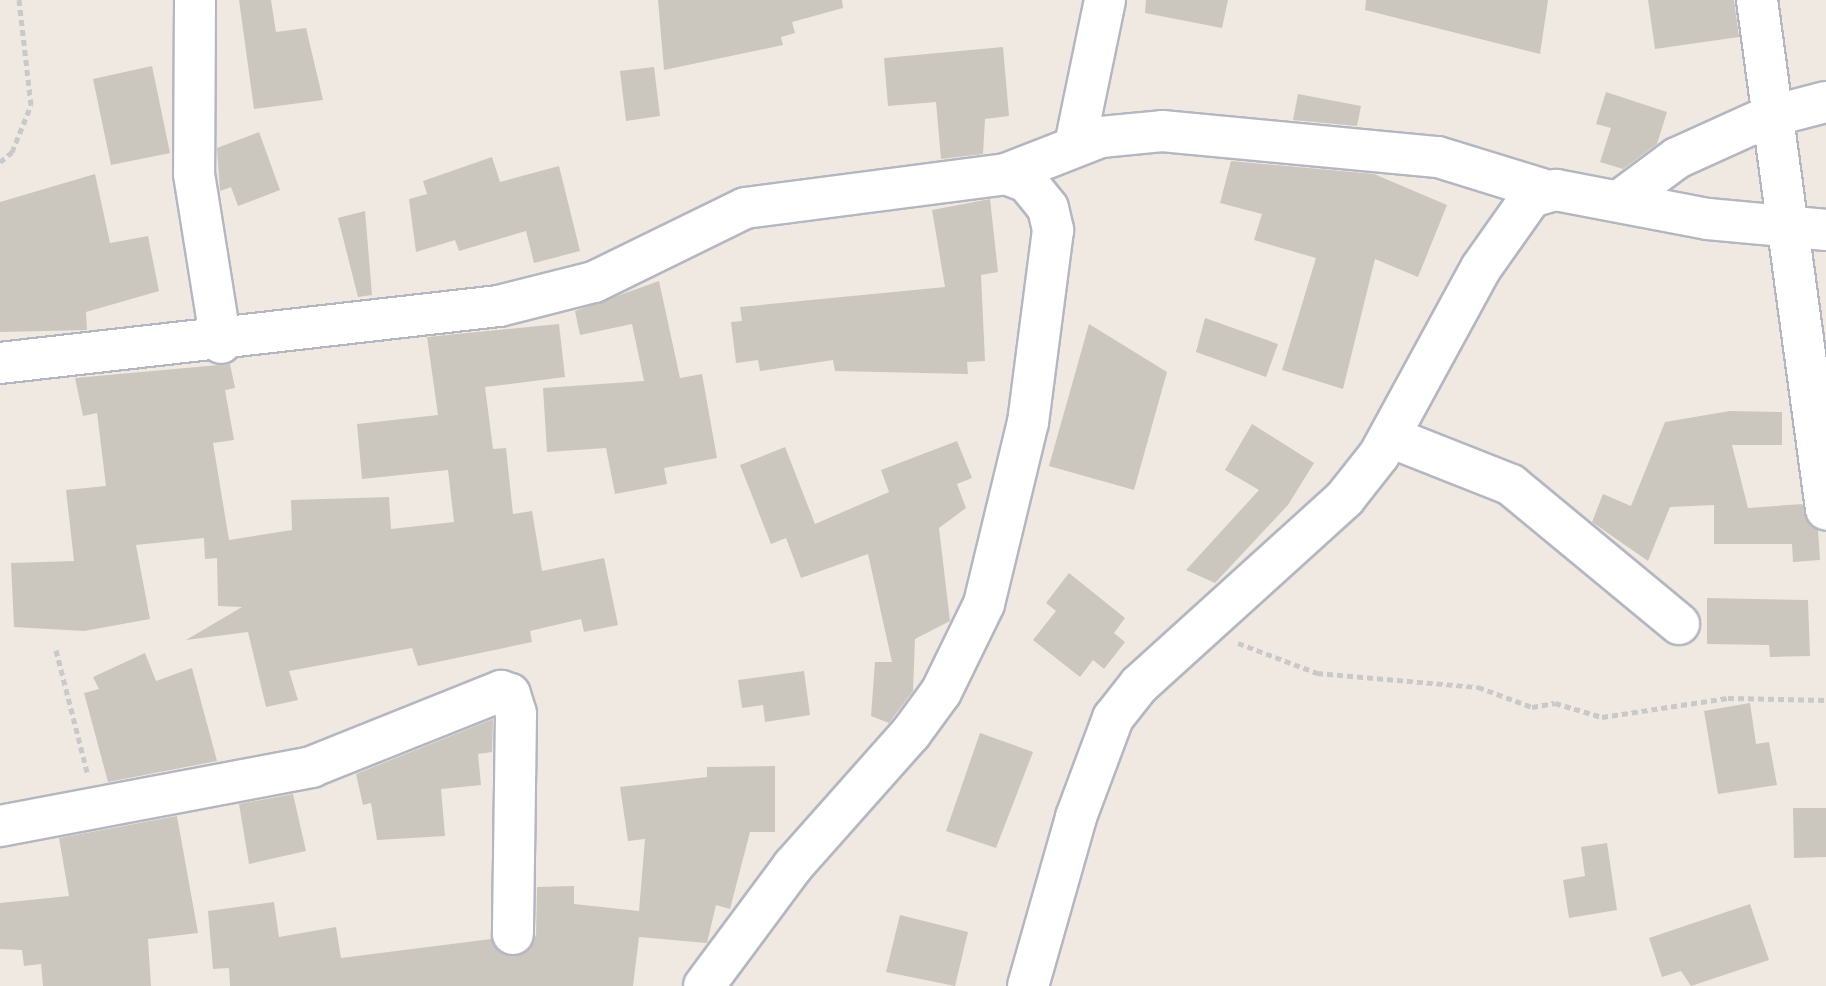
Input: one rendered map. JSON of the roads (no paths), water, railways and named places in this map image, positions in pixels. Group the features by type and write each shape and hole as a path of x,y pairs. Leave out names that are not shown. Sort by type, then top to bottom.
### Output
{"street":[{"path":"195,0 194,174 221,343"},
{"path":"1075,145 1105,0"},
{"path":"1757,0 1768,117 1826,509"},
{"path":"1619,201 1677,158 1768,117 1826,102"},
{"path":"0,363 221,343 551,296 642,261 745,208 1006,174 1075,145 1124,132 1228,134 1438,157 1542,189 1784,228 1826,230"},
{"path":"704,986 793,866 918,723 984,604 1028,422 1053,230 1038,192 1006,174"},
{"path":"1028,986 1104,735 1139,685 1310,537 1390,437 1481,268 1520,208 1542,189"},
{"path":"1390,437 1511,485 1594,561 1679,624"},
{"path":"0,826 333,761 510,694 517,748 513,934"}]}
